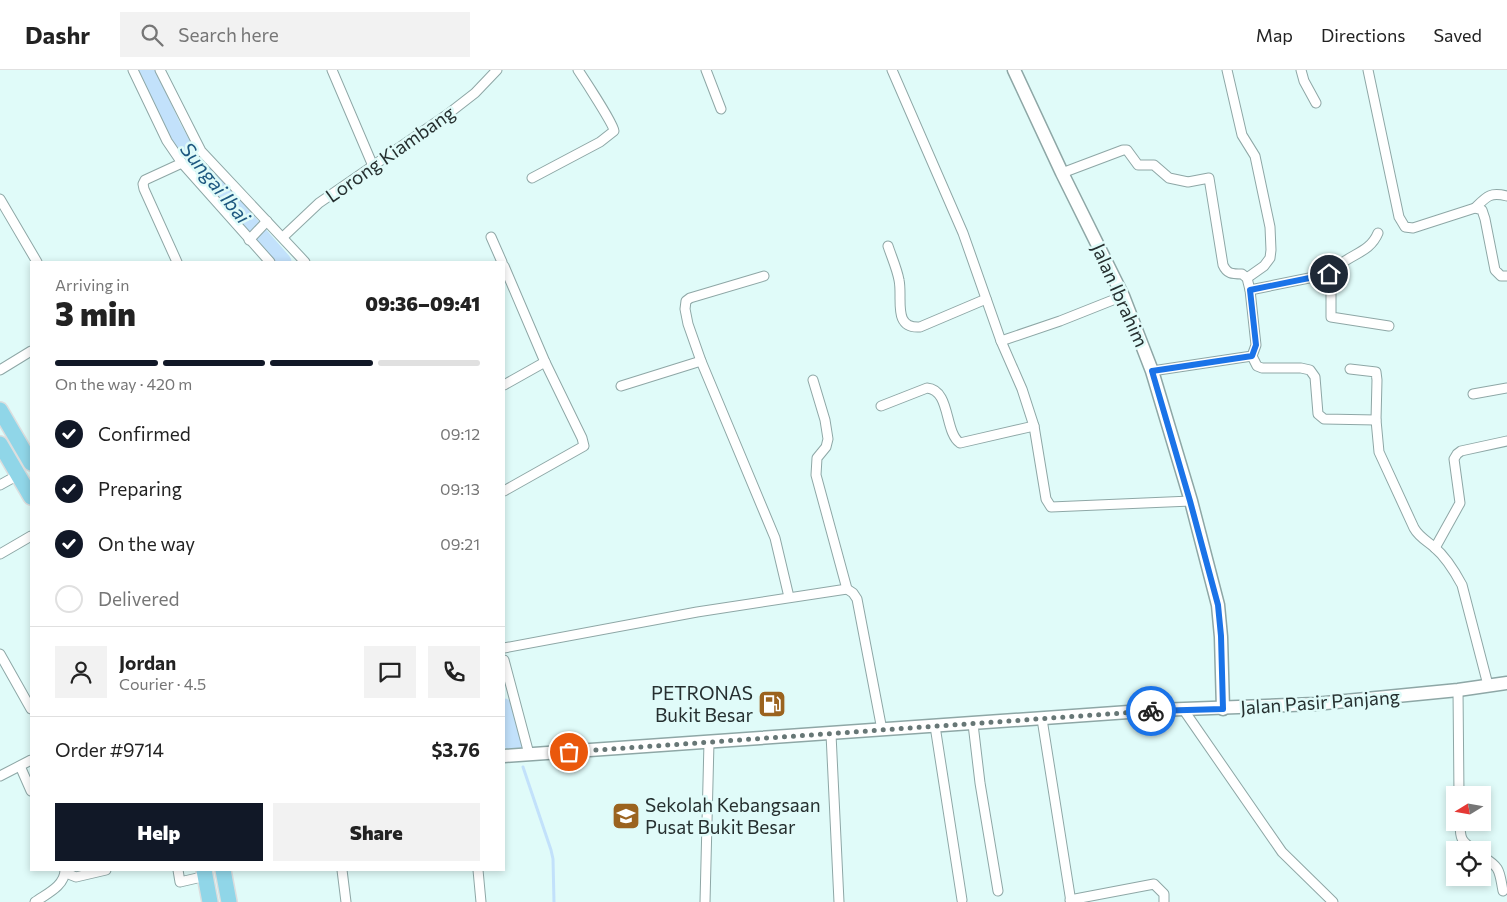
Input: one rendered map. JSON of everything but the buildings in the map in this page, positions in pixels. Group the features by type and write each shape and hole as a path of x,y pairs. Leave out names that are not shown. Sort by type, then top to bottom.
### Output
{"highway":[{"path":"0,410 30,460"},
{"path":"0,444 30,495"},
{"path":"223,871 229,902"},
{"path":"205,872 210,902"}],"main road":[{"name":"Jalan Ibrahim","path":"1014,70 1062,174 1123,296 1152,371 1218,605 1221,636 1223,709"},
{"name":"Jalan Pasir Panjang","path":"505,756 1183,709 1223,709 1315,704 1458,690 1507,683"}],"street":[{"path":"133,70 167,141 182,163 251,238 269,261"},
{"path":"160,70 201,150 265,224 283,237 304,261"},
{"path":"332,70 374,166"},
{"name":"Lorong Kiambang","path":"283,237 319,204 475,93 497,70"},
{"path":"532,178 600,142 614,131 614,126 578,70"},
{"path":"706,70 721,109"},
{"path":"892,70 963,233 1001,341 1022,389 1034,426 1046,499 1051,507 1190,501"},
{"path":"1227,70 1242,135 1255,156 1270,228 1270,258 1264,266 1247,278"},
{"path":"1301,70 1304,81 1316,103"},
{"path":"1368,70 1399,217 1405,227 1412,228 1475,208 1488,195 1496,193 1507,196"},
{"path":"1062,174 1127,150 1138,165 1154,165 1169,178 1188,182 1209,178 1223,265 1226,271 1231,274 1242,274 1247,278 1256,345 1252,356 1257,366 1262,368 1301,368 1310,370 1315,377 1318,414 1324,419 1376,420"},
{"path":"177,261 143,184 146,180 182,163"},
{"path":"0,199 36,261"},
{"path":"1475,208 1482,210 1486,219 1495,270 1501,276 1507,276"},
{"path":"251,238 265,224"},
{"path":"1250,290 1329,274 1341,263 1363,252 1371,245 1378,233"},
{"path":"491,237 502,261"},
{"path":"888,246 898,272 902,292 899,308 905,323 912,328 920,327 986,299"},
{"path":"505,269 584,446 505,490"},
{"path":"1329,274 1331,317 1389,326"},
{"path":"764,276 690,298 686,301 688,324 701,361 775,538 789,598"},
{"path":"1001,341 1060,321 1123,296"},
{"path":"0,370 30,352"},
{"path":"1152,371 1252,356"},
{"path":"621,386 701,361"},
{"path":"505,384 545,362"},
{"path":"1350,369 1376,372 1376,420 1379,452 1385,469 1414,528 1421,537 1436,548 1456,572 1462,585 1488,685"},
{"path":"812,380 825,420 828,439 826,447 817,458 816,475 846,589"},
{"path":"881,406 927,388 932,389 936,391 942,400 954,434 960,443 1034,426"},
{"path":"1473,394 1507,388"},
{"path":"1436,548 1460,503 1454,459 1457,454 1461,451 1507,441"},
{"path":"0,485 18,475"},
{"path":"0,554 30,537"},
{"path":"505,648 697,612 846,589 853,593 857,599 882,730"},
{"path":"0,654 30,707"},
{"path":"505,664 530,754"},
{"path":"1458,690 1459,786"},
{"path":"1183,709 1282,852 1333,902"},
{"path":"1042,719 1070,901 1154,884 1164,894 1164,902"},
{"path":"973,724 980,783 998,891"},
{"path":"935,726 962,900"},
{"path":"831,734 839,902"},
{"path":"705,902 709,742"},
{"path":"0,776 30,761"},
{"path":"20,766 30,789"},
{"path":"1491,862 1499,870 1503,891"},
{"path":"35,902 60,884 65,872 76,877 102,871"},
{"path":"178,871 180,882 205,872"},
{"path":"342,871 346,902"},
{"path":"478,871 481,902"}],"waterway":[{"name":"Sungai Ibai","path":"145,70 186,153 281,261"},
{"name":"Sungai Ibai","path":"505,712 514,744"},
{"path":"523,767 551,850 554,902"}],"way so far":[{"path":"569,752 1151,711"}],"place":[{"name":"PETRONAS Bukit Besar","path":"772,704"},
{"name":"Sekolah Kebangsaan Pusat Bukit Besar","path":"626,816"}],"route":[{"path":"1151,711 1223,709 1221,636 1218,605 1204,549 1152,371 1252,356 1256,345 1250,290 1329,274"}]}
